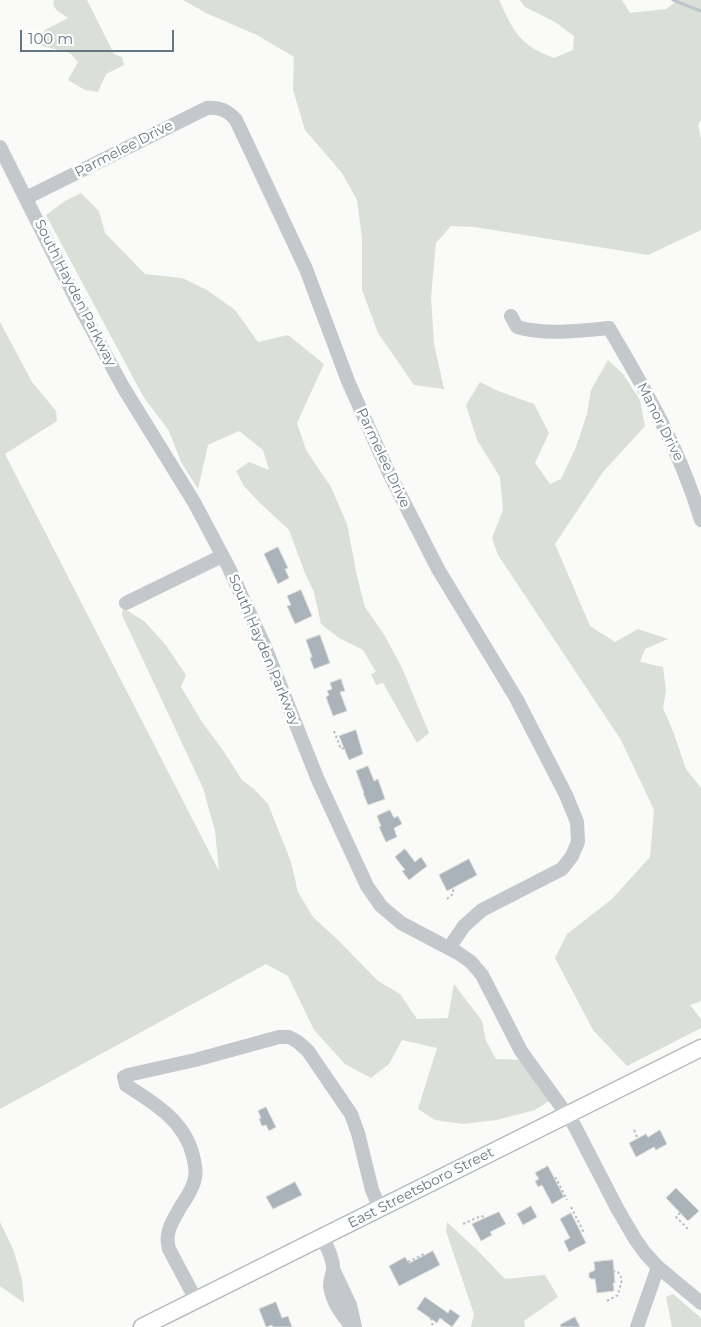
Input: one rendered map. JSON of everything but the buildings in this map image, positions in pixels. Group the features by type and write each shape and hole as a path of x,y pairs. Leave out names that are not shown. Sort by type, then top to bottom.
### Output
{"main road":[{"name":"East Streetsboro Street","path":"142,1327 701,1048"}],"street":[{"name":"Parmelee Drive","path":"26,198 206,108 214,107 226,110 236,120 306,269 348,381 388,471 438,569 516,698 566,795 577,822 578,842 572,856 562,869 482,910 464,926 449,948"},
{"name":"South Hayden Parkway","path":"0,147 91,328 123,387 194,502 222,556 254,622 319,782 367,886 381,906 401,923 449,948 471,962 482,975 522,1051 573,1123 635,1239 658,1267 701,1303"},
{"name":"Manor Drive","path":"511,316 517,327 535,330 579,331 609,328 673,442 701,520"},
{"path":"126,603 222,556"},
{"path":"196,1300 166,1240 168,1229 194,1182 196,1166 191,1146 184,1133 170,1117 154,1103 126,1085 124,1077 128,1075 195,1060 279,1037 289,1037 308,1051 350,1114 358,1133 372,1190 380,1208"},
{"path":"322,1237 328,1249 333,1269 330,1282 332,1294 337,1307 353,1327"},
{"path":"637,1327 658,1267"}],"path":[{"path":"334,731 341,749 344,748"},
{"path":"447,900 453,894 453,888"},
{"path":"634,1130 638,1139"},
{"path":"554,1179 556,1178 567,1200"},
{"path":"571,1207 582,1231 580,1232"},
{"path":"680,1213 676,1217 689,1230"},
{"path":"463,1224 481,1216 485,1217"},
{"path":"408,1262 424,1254"},
{"path":"607,1301 618,1295 622,1279 618,1272 614,1271"},
{"path":"431,1318 433,1327"}],"shaded area":[{"path":"54,0 87,0 114,54 122,57 124,65 106,74 98,92 85,90 68,80 78,62 70,53 43,46 38,41 45,30 68,18 56,9 53,3"},
{"path":"183,0 499,0 519,36 533,48 554,58 573,50 574,36 555,22 525,7 520,0 622,0 630,13 666,9 678,0 701,0 701,120 698,125 701,139 701,230 648,255 475,227 451,226 436,243 431,297 434,344 444,389 414,385 378,333 362,290 362,238 357,200 342,173 305,130 293,90 294,57 257,35 208,14"},
{"path":"81,193 99,211 105,233 145,274 182,278 207,290 235,310 258,342 288,335 324,364 297,423 306,450 331,487 347,524 365,607 385,636 402,668 429,733 417,743 383,683 376,685 371,674 376,672 363,650 339,638 321,624 314,592 289,530 244,486 236,471 249,462 269,470 263,450 239,431 208,445 198,489 181,462 169,431 143,396 46,215 65,201"},
{"path":"0,322 32,382 56,411 57,421 5,454 219,871 215,831 203,788 122,615 123,608 144,621 165,644 186,675 181,687 202,722 242,780 254,789 268,804 291,862 298,892 313,917 378,981 400,994 417,1019 448,1018 454,984 482,1021 486,1041 496,1059 521,1060 549,1101 535,1110 496,1120 463,1124 435,1120 418,1109 437,1048 402,1040 389,1064 371,1078 345,1064 314,1030 288,976 266,964 0,1109"},
{"path":"608,360 623,374 640,400 645,426 603,472 555,544 590,626 615,642 638,629 668,639 645,649 640,662 663,667 666,691 663,708 686,769 701,788 701,1001 690,1005 701,1019 701,1028 627,1066 593,1030 555,958 567,934 612,899 650,857 654,810 621,740 498,555 492,538 503,510 500,477 477,440 466,405 480,382 498,391 534,404 549,433 535,463 550,484 561,479 576,447 587,414 591,390"},
{"path":"0,1222 13,1249 22,1279 24,1303 0,1286"},
{"path":"447,1222 505,1279 545,1275 558,1297 524,1321 525,1327 471,1327 474,1314 446,1231"},
{"path":"673,1294 701,1318 701,1327 672,1327 666,1297"}],"waterway":[{"path":"673,0 701,11"}]}
